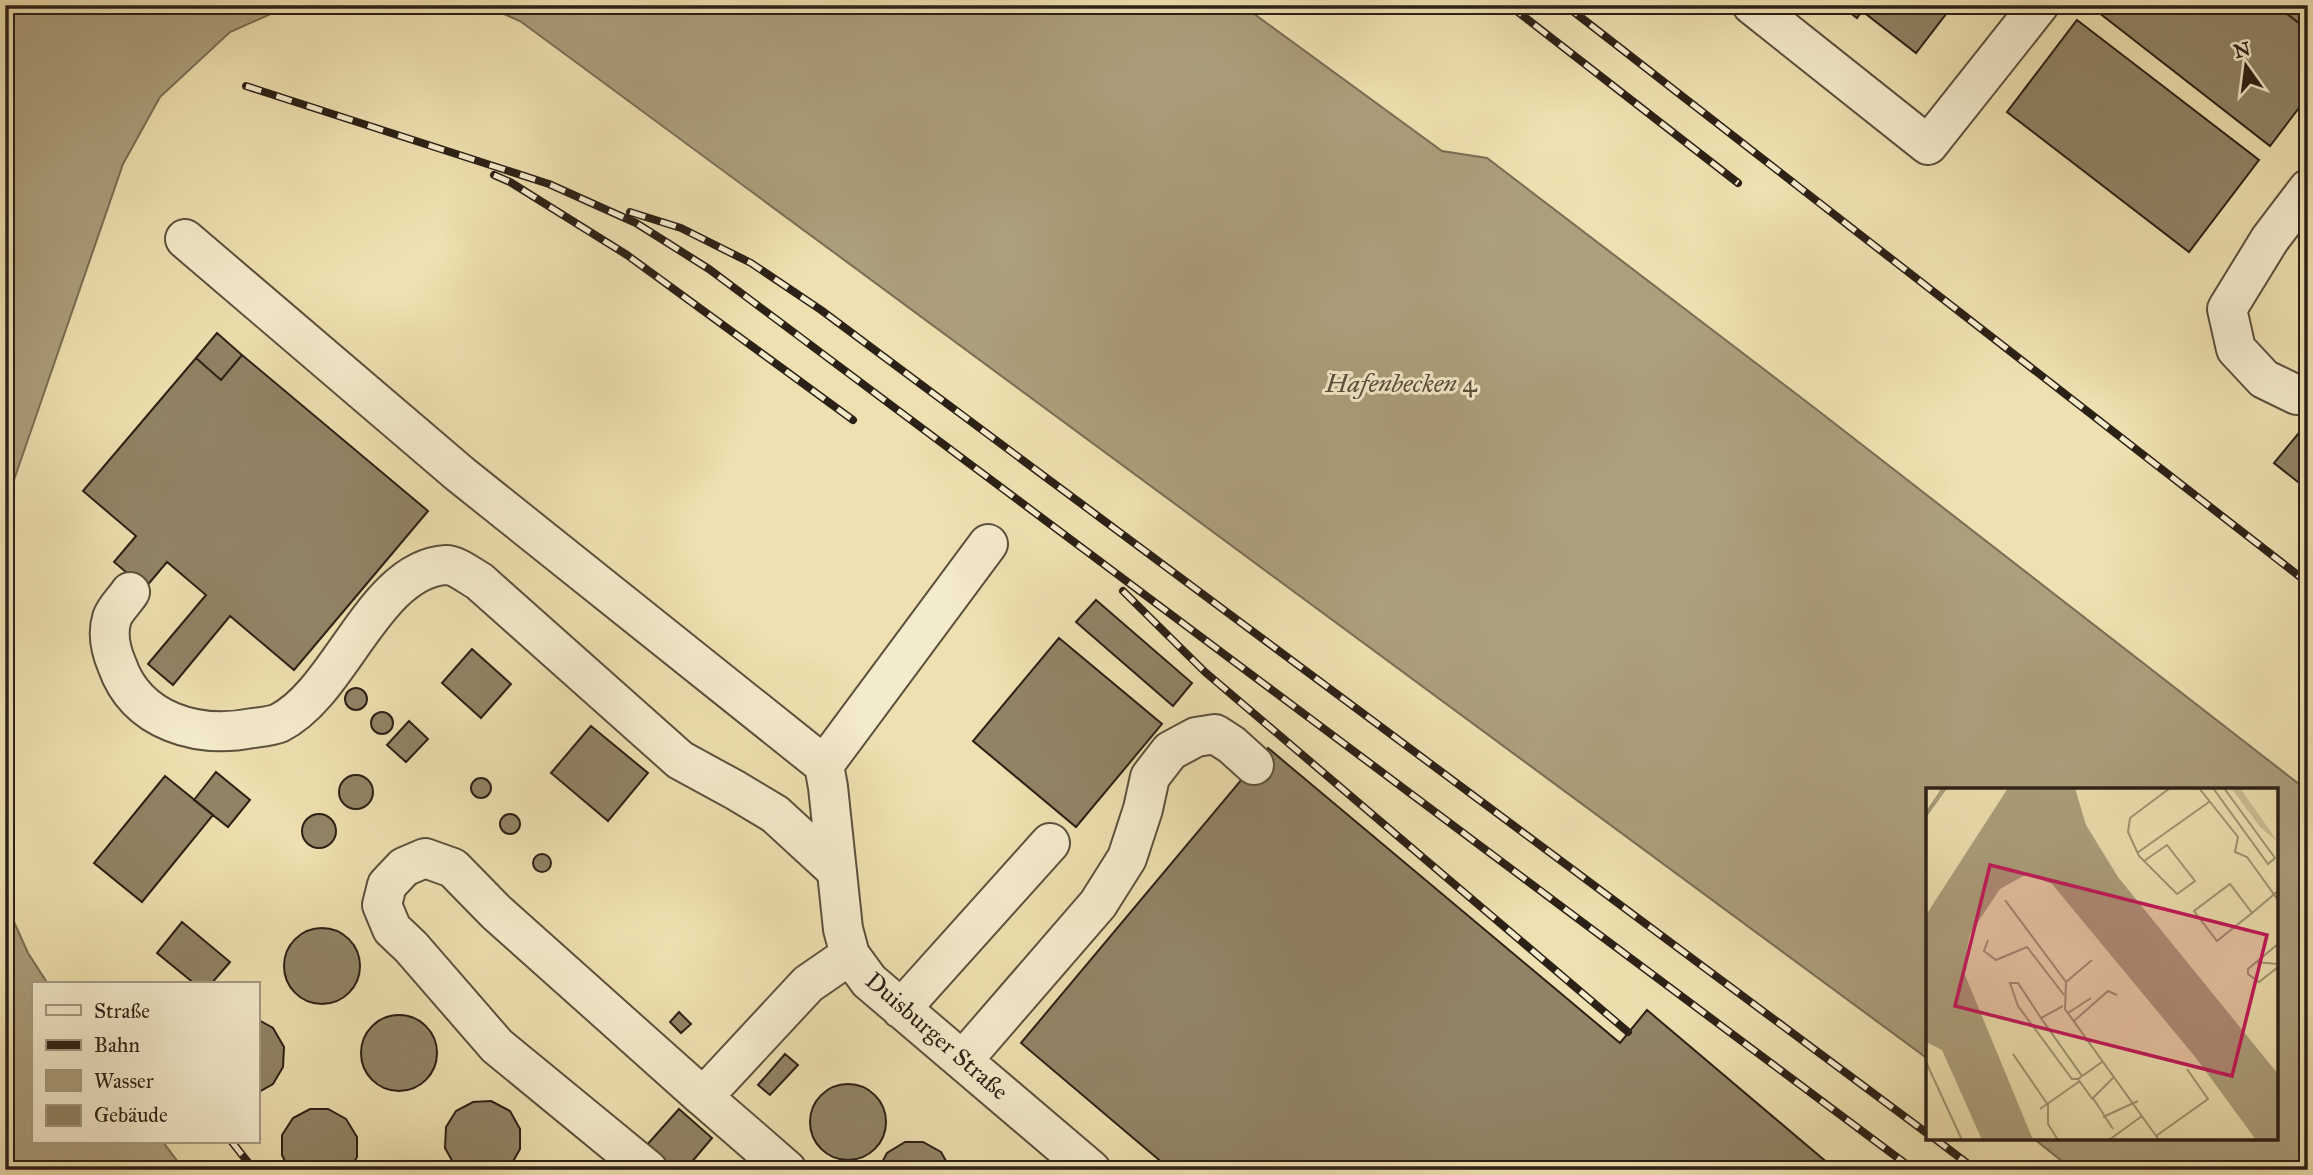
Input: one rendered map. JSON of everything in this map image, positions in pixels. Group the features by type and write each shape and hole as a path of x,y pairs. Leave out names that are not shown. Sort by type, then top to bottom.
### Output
{"street":[{"path":"1752,5 1928,145 2039,5"},
{"path":"2308,189 2270,239 2227,309 2236,349 2264,379 2297,395 2308,392"},
{"path":"2270,239 2308,233"},
{"path":"185,239 460,474 824,765 988,544"},
{"path":"130,592 112,618 111,628 110,647 123,682 149,711 185,728 231,733 278,723 310,699 391,593 422,570 449,565 479,581 680,760 775,814 837,871"},
{"path":"963,1060 1098,904 1127,858 1150,777 1170,751 1196,737 1215,734 1254,765"},
{"name":"Duisburger Straße","path":"824,765 843,929 850,955 869,981 1091,1170"},
{"path":"901,1009 1050,843"},
{"path":"648,1170 497,1046 411,947 392,929 382,905 387,885 404,867 425,858 453,868 496,912 787,1170"},
{"path":"704,1097 808,984 850,955"}],"water":[{"path":"5,5 291,5 230,32 160,97 123,164 5,506"},
{"name":"Hafenbecken 4","path":"483,5 1242,5 1442,151 1487,158 1816,409 2308,791 2308,1170 2073,1170 2036,1140 2278,1140 2278,788 1926,788 1926,1058 520,21"},
{"path":"5,902 28,953 47,982 32,982 32,1144 164,1144 184,1170 5,1170"}],"building":[{"path":"1834,5 1953,5 1916,53 1862,11 1857,18 1841,6 1839,9"},
{"path":"2089,5 2275,5 2308,30 2308,96 2270,146"},
{"path":"2275,5 2308,5 2308,30"},
{"path":"2077,20 2259,160 2189,252 2007,112"},
{"path":"217,333 242,355 221,380 196,358"},
{"path":"242,355 428,511 294,670 230,616 173,685 148,664 206,595 167,562 145,588 114,562 136,536 83,491 196,358 221,380"},
{"path":"2303,428 2308,432 2308,490 2274,463"},
{"path":"1096,600 1192,683 1173,706 1076,622"},
{"path":"1059,638 1162,724 1076,827 973,741"},
{"path":"472,649 511,684 481,718 442,683"},
{"path":"356,688 364,691 367,699 364,707 356,710 348,707 345,699 348,691"},
{"path":"382,712 390,715 393,723 390,731 382,734 374,731 371,723 374,715"},
{"path":"409,721 428,739 406,762 387,745"},
{"path":"591,726 648,773 608,821 551,773"},
{"path":"1268,748 1620,1043 1647,1010 1836,1170 1171,1170 1021,1043"},
{"path":"216,772 250,800 228,827 194,800"},
{"path":"356,775 368,780 373,792 368,804 356,809 344,804 339,792 344,780"},
{"path":"165,776 213,815 142,902 94,863"},
{"path":"481,778 488,781 491,788 488,795 481,798 474,795 471,788 474,781"},
{"path":"319,814 331,819 336,831 331,843 319,848 307,843 302,831 307,819"},
{"path":"510,814 517,817 520,824 517,831 510,834 503,831 500,824 503,817"},
{"path":"538,854 546,854 551,863 549,870 538,872 533,867 533,859"},
{"path":"182,922 230,962 213,982 193,982 157,953"},
{"path":"322,928 336,931 349,939 357,952 360,966 357,980 349,993 336,1001 322,1004 308,1001 295,993 287,980 284,966 287,952 295,939 308,931"},
{"path":"679,1012 691,1024 681,1033 670,1022"},
{"path":"399,1015 413,1018 426,1026 434,1039 437,1053 434,1067 426,1080 413,1088 399,1091 385,1088 372,1080 364,1067 361,1053 364,1039 372,1026 385,1018"},
{"path":"259,1020 273,1028 284,1047 283,1067 273,1084 259,1092"},
{"path":"785,1054 798,1065 770,1095 758,1085"},
{"path":"848,1084 862,1087 875,1095 883,1108 886,1122 883,1136 875,1149 862,1157 848,1160 834,1157 821,1149 813,1136 810,1122 813,1108 821,1095 834,1087"},
{"path":"491,1101 510,1111 520,1129 520,1149 510,1167 504,1170 462,1170 454,1164 445,1148 446,1127 456,1111 473,1102"},
{"path":"310,1109 328,1109 346,1119 357,1137 357,1157 349,1170 289,1170 282,1155 282,1135 293,1118"},
{"path":"679,1109 712,1138 685,1170 672,1170 646,1146"},
{"path":"905,1142 923,1142 941,1152 951,1170 878,1170 887,1153"}],"railway":[{"path":"1509,5 1738,183"},
{"path":"1565,5 2308,583"},
{"path":"246,86 549,184 636,223 709,269 1914,1170"},
{"path":"494,175 510,182 627,255 853,420"},
{"path":"630,212 681,228 751,263 821,310 1926,1133"},
{"path":"1123,591 1205,672 1628,1032"},
{"path":"1937,1140 1976,1170"},
{"path":"234,1144 254,1170"}]}
